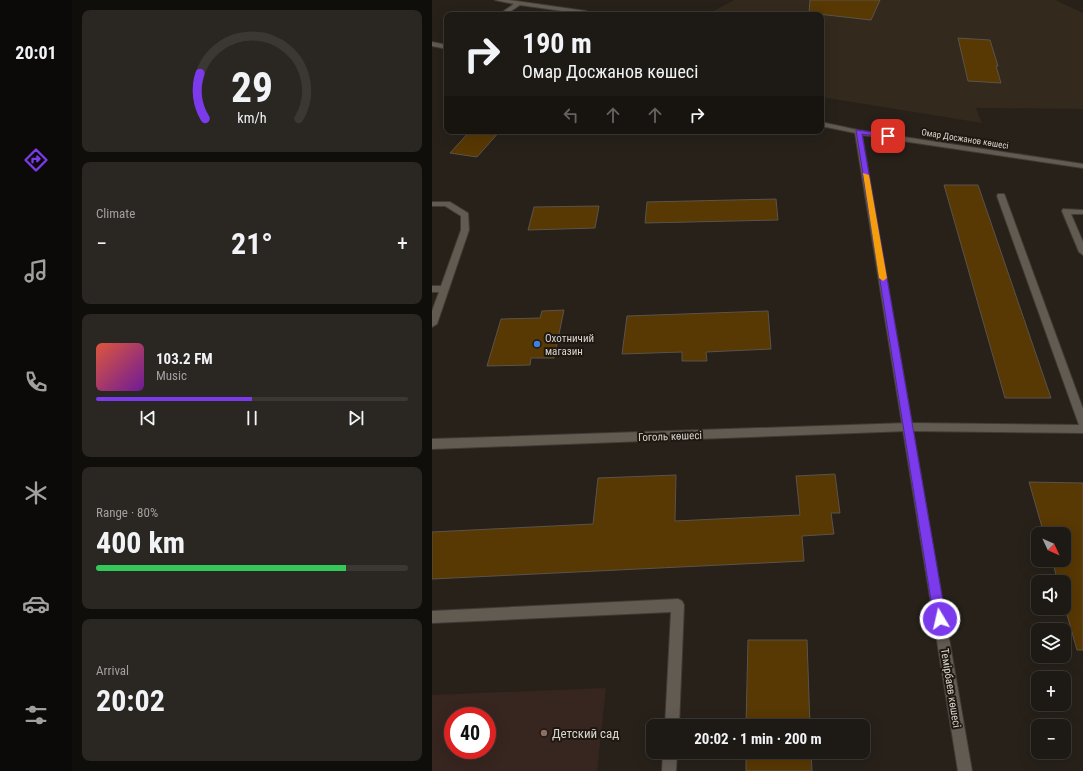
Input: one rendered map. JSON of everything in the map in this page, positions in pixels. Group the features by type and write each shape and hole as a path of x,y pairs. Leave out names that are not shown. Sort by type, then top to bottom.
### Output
{"street":[{"path":"498,0 579,12"},
{"path":"506,12 520,3"},
{"path":"432,44 444,46"},
{"name":"Омар Досжанов көшесі","path":"824,125 858,132 1083,166"},
{"name":"Темірбаев көшесі","path":"858,132 965,771"},
{"path":"1001,196 1083,423"},
{"path":"432,204 447,204 465,215 465,230 432,324"},
{"path":"1083,212 1066,211 1083,252"},
{"path":"432,290 444,289"},
{"name":"Гоголь көшесі","path":"432,444 908,427 1083,430"},
{"path":"432,617 678,605 672,719"},
{"path":"669,771 670,759"}],"shaded area":[{"path":"734,0 1055,0 1083,13 1083,109 976,108 982,123 824,97 824,12 712,12"},
{"name":"Детский сад","path":"606,688 597,771 432,771 432,695"}],"building":[{"path":"810,0 880,0 871,20 824,15 824,12 809,12"},
{"path":"958,38 990,40 998,66 996,66 1001,83 968,81"},
{"path":"467,134 497,134 477,157 450,153"},
{"path":"944,185 978,185 1051,398 1005,398"},
{"path":"776,199 778,220 645,223 647,202"},
{"path":"599,206 595,228 528,230 534,207"},
{"path":"564,310 554,358 531,358 530,365 487,366 501,319 540,318 542,311"},
{"path":"768,311 771,349 706,352 707,361 682,361 682,352 622,354 627,316"},
{"path":"835,474 840,513 831,513 834,534 802,536 804,561 432,579 432,532 593,524 598,478 676,475 675,521 800,515 796,476"},
{"path":"1029,482 1083,483 1083,650 1077,650 1071,629 1071,623 1069,623 1067,615 1071,615 1071,575 1056,575 1054,567 1071,567 1071,527 1042,527"},
{"path":"748,640 807,640 810,719 746,719"},
{"path":"746,759 811,759 812,771 746,771"}],"slow traffic":[{"path":"866,175 883,278"}],"place":[{"name":"Охотничий магазин","path":"537,344"},
{"name":"Детский сад","path":"544,733"}],"route":[{"path":"888,136 858,132 940,619"}]}
